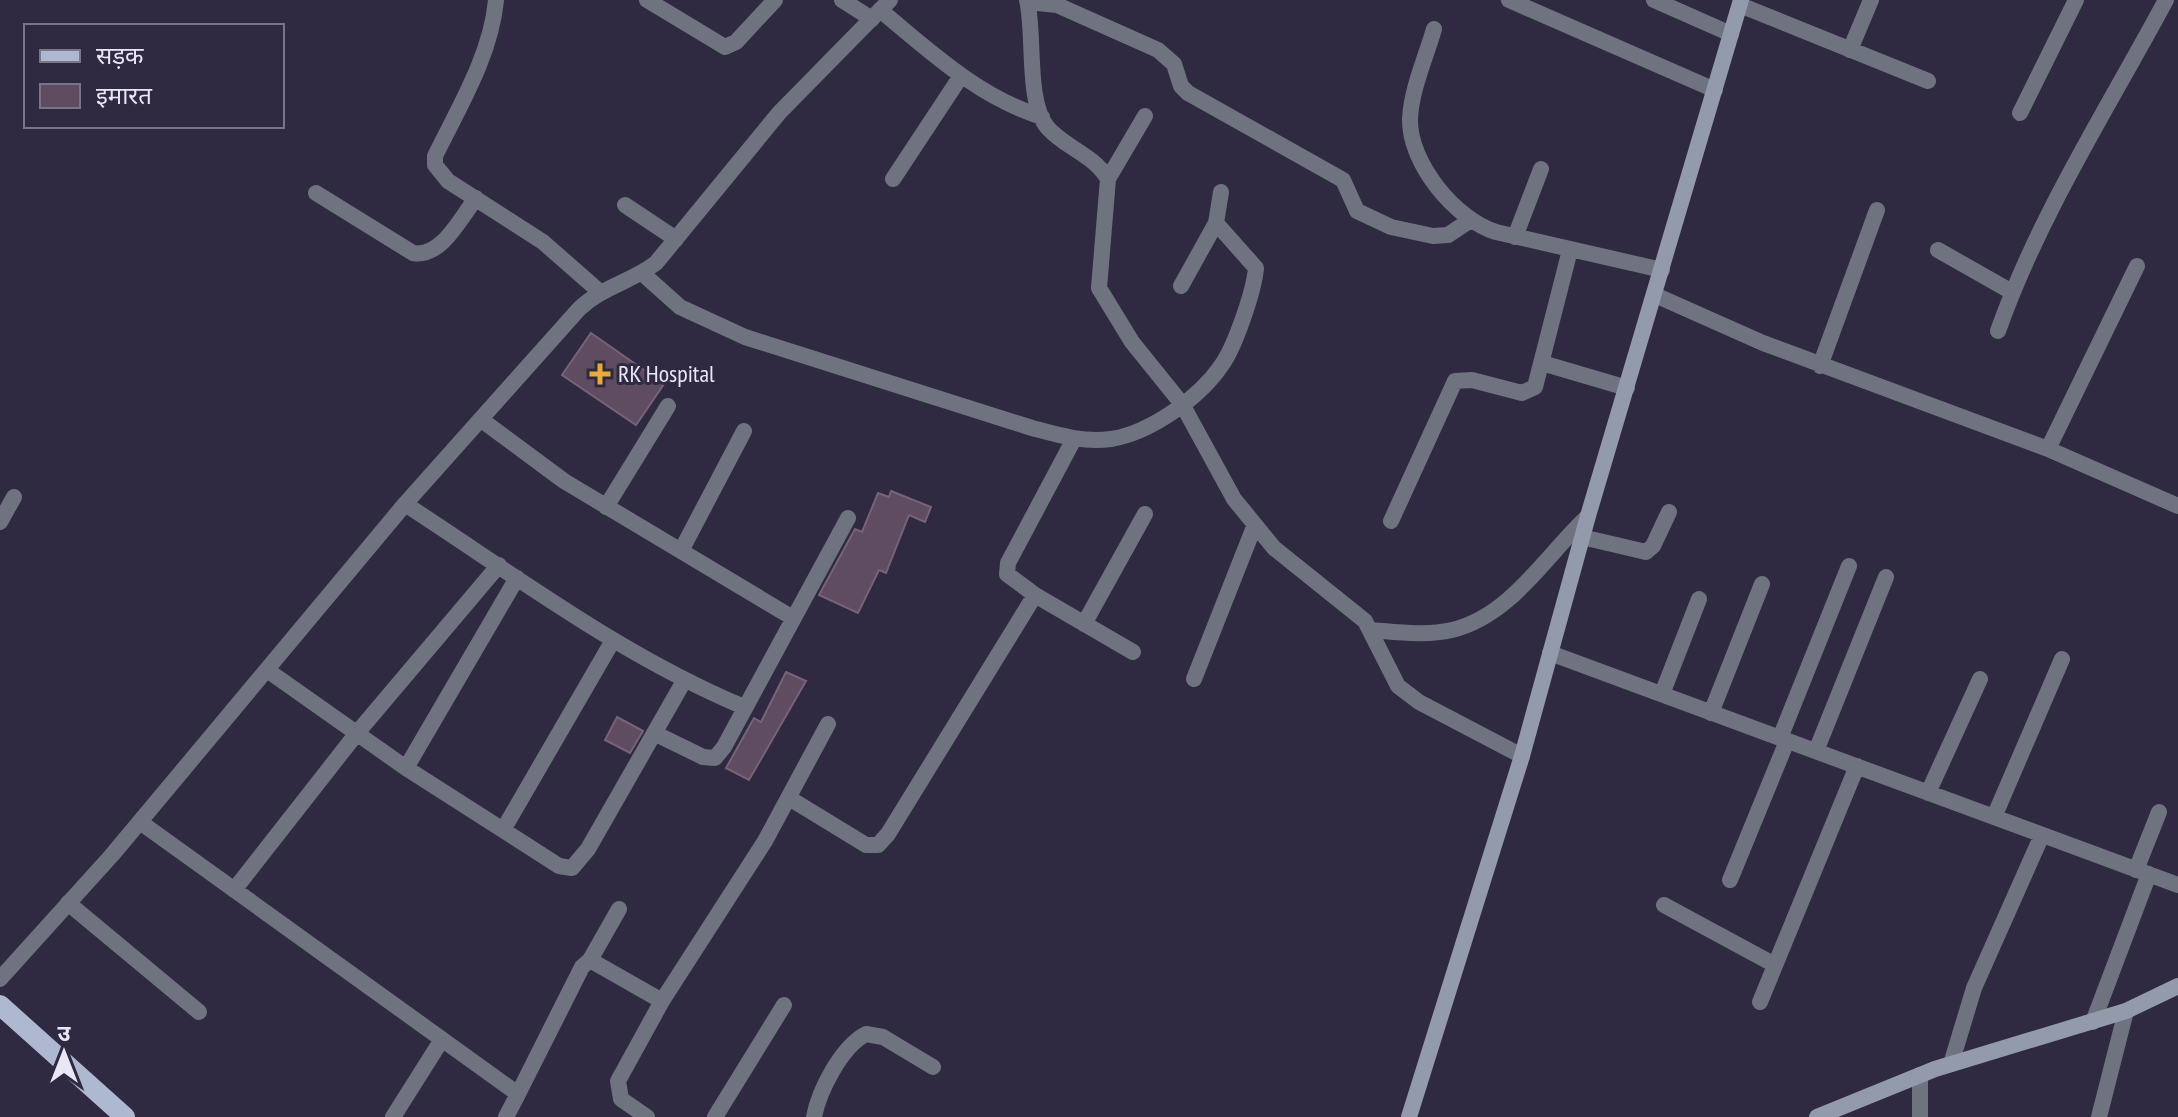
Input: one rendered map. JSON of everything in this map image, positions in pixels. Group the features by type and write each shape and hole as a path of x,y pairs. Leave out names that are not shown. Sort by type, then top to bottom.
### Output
{"main road":[{"path":"1409,1117 1522,756 1588,516 1741,2"},
{"path":"1817,1117 1951,1064 2126,1011 2178,986"},
{"path":"0,1005 119,1115"}],"street":[{"path":"496,0 488,37 474,77 435,156 438,172 543,242 600,292"},
{"path":"647,0 725,47 736,42 775,0"},
{"path":"842,0 881,10 961,76 1022,111 1042,117"},
{"path":"1509,0 1715,90"},
{"path":"1654,0 1731,34"},
{"path":"1850,50 1871,0"},
{"path":"2020,113 2076,0"},
{"path":"1998,331 2012,292 2166,0"},
{"path":"1108,179 1086,155 1047,127 1042,117 1037,100 1028,1 1057,5 1168,56 1188,93 1343,180 1351,204 1368,219 1433,236 1448,235 1469,221"},
{"path":"1741,2 1928,81"},
{"path":"0,979 140,822 405,504 483,421 579,309 600,292 642,273 676,239 779,113 881,10"},
{"path":"1434,29 1411,110 1412,135 1439,189 1469,221 1515,237 1662,270"},
{"path":"893,179 961,76"},
{"path":"1145,116 1108,179 1099,288 1132,342 1182,404 1234,499 1254,527 1274,548 1351,608 1371,630 1385,666 1398,686 1419,702 1522,756"},
{"path":"1515,237 1541,169"},
{"path":"1181,286 1216,223 1221,192"},
{"path":"316,193 413,253 424,255 436,250 476,198"},
{"path":"625,205 676,239"},
{"path":"1820,366 1877,210"},
{"path":"642,273 680,307 745,337 929,397 1074,439 1109,439 1131,434 1182,404 1223,363 1255,276 1253,261 1216,223"},
{"path":"1391,521 1455,381 1462,378 1530,392 1535,387 1570,250"},
{"path":"1938,250 2012,292"},
{"path":"2048,449 2137,266"},
{"path":"1655,295 1820,366 2048,449 2178,506"},
{"path":"1542,363 1627,388"},
{"path":"606,507 668,406"},
{"path":"483,421 606,507 682,549 793,618"},
{"path":"682,549 744,431"},
{"path":"1074,439 1008,563 1007,574 1035,595 1133,652"},
{"path":"1,518 14,497"},
{"path":"405,504 612,642 684,681 744,707"},
{"path":"1582,537 1646,552 1653,546 1669,512"},
{"path":"1084,624 1145,514"},
{"path":"1371,630 1429,633 1453,630 1478,619 1495,610 1522,587 1588,516"},
{"path":"654,733 703,757 715,758 848,518"},
{"path":"1194,679 1254,527"},
{"path":"234,890 357,733 499,565"},
{"path":"1730,880 1849,566"},
{"path":"1816,751 1886,577"},
{"path":"406,768 517,578"},
{"path":"1711,713 1762,584"},
{"path":"789,798 866,845 878,845 888,834 1035,595"},
{"path":"1662,694 1699,599"},
{"path":"503,830 612,642"},
{"path":"1550,653 2178,885"},
{"path":"1994,817 2062,659"},
{"path":"267,670 406,768 559,866 572,868 579,863 684,681"},
{"path":"1928,793 1980,679"},
{"path":"647,1117 621,1099 618,1081 662,1001 789,798 828,724"},
{"path":"1760,1002 1857,766"},
{"path":"2093,1022 2143,872 2159,812"},
{"path":"140,822 518,1094"},
{"path":"1951,1064 1974,988 2042,835"},
{"path":"68,903 199,1012"},
{"path":"1664,905 1775,965"},
{"path":"506,1117 582,967 590,960 619,909"},
{"path":"590,960 662,1001"},
{"path":"715,1117 784,1005"},
{"path":"2099,1117 2126,1011"},
{"path":"814,1117 818,1101 847,1050 866,1034 883,1037 933,1067"},
{"path":"393,1117 441,1041"},
{"path":"1920,1075 1920,1117"}],"building":[{"path":"591,333 664,384 636,425 562,375"},
{"path":"891,491 931,507 925,522 909,515 886,573 879,570 858,613 819,595 855,529 862,532 878,493 889,497"},
{"path":"786,672 806,681 749,780 726,768 754,718 761,722"},
{"path":"617,717 643,731 630,753 605,740"}],"place":[{"name":"RK Hospital","path":"600,374"}]}
